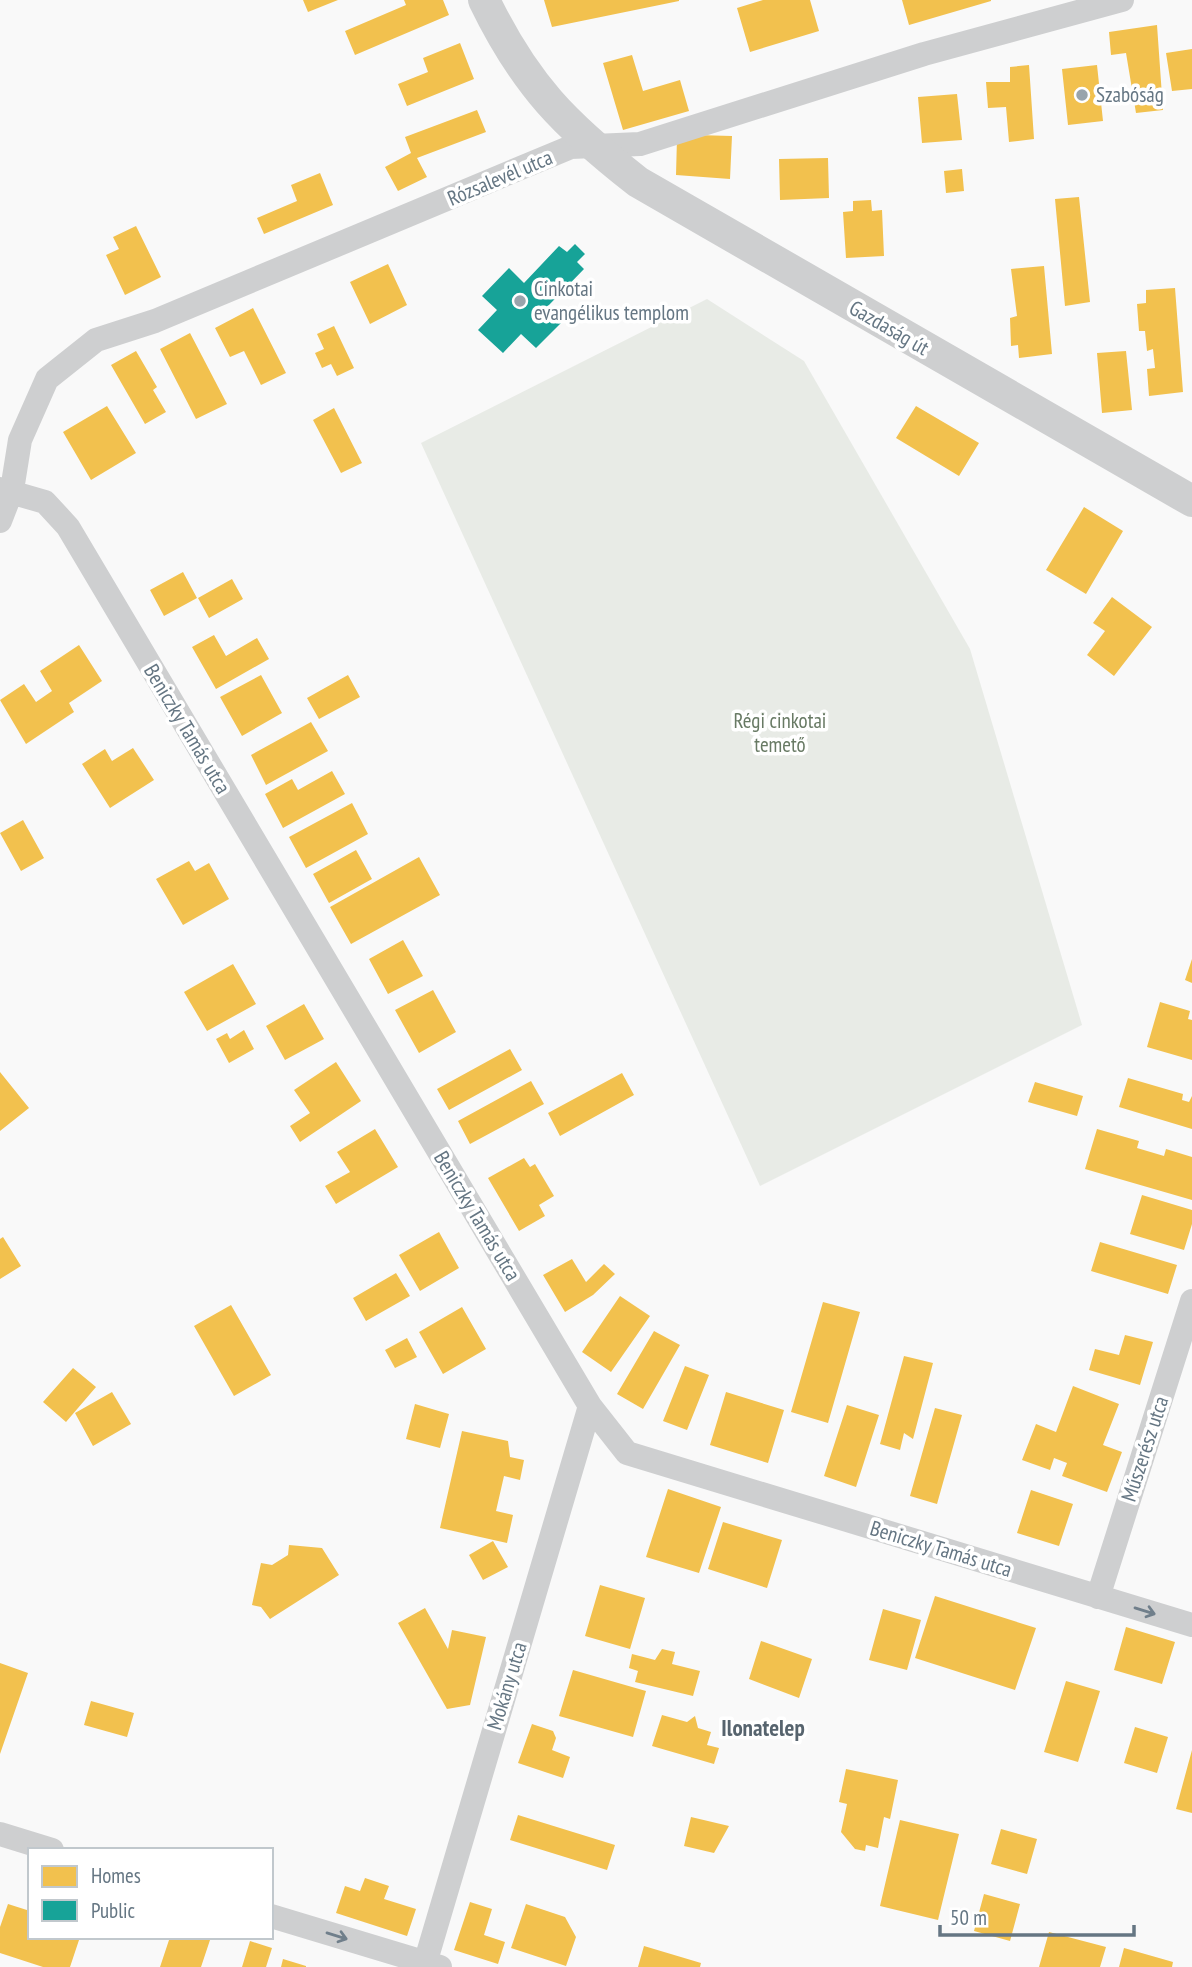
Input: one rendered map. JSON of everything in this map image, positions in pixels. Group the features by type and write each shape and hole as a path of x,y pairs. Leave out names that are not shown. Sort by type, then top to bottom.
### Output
{"street":[{"name":"Gazdaság út","path":"484,0 527,75 561,118 592,147 678,207 1192,500"},
{"name":"Rózsalevél utca","path":"0,521 20,440 47,379 96,340 168,316 571,147 640,144 924,54 1122,0"},
{"name":"Beniczky Tamás utca","path":"6,489 45,502 68,527 590,1406 627,1453 1192,1625"},
{"name":"Műszerész utca","path":"1098,1597 1192,1301"},
{"name":"Mokány utca","path":"430,1965 590,1406"},
{"path":"0,1834 46,1848"},
{"path":"273,1917 430,1965"}],"green space":[{"name":"Régi cinkotai temető","path":"707,299 804,361 970,649 1082,1025 760,1186 421,443"}],"building: Homes":[{"path":"303,0 338,0 308,12"},
{"path":"404,0 443,0 449,15 355,55 345,31 406,5"},
{"path":"544,0 679,0 679,1 552,27"},
{"path":"763,0 810,0 819,31 750,52 737,8"},
{"path":"902,0 991,0 991,1 909,25"},
{"path":"1157,25 1163,110 1136,113 1126,53 1111,55 1109,32"},
{"path":"460,43 474,79 407,106 398,84 428,72 423,58"},
{"path":"1192,49 1192,89 1172,91 1166,53"},
{"path":"632,55 643,91 680,80 689,111 623,130 603,63"},
{"path":"1029,65 1034,139 1009,142 1006,107 988,108 986,82 1010,82 1010,67"},
{"name":"Szabóság","path":"1097,65 1103,121 1068,125 1062,69"},
{"path":"957,94 962,140 922,143 918,97"},
{"path":"477,110 486,132 417,158 427,177 398,191 385,167 411,153 405,137"},
{"path":"696,135 732,136 730,179 676,175 677,138"},
{"path":"828,158 829,198 780,200 779,159"},
{"path":"962,169 964,191 946,193 944,171"},
{"path":"320,173 333,205 264,234 257,218 297,201 291,185"},
{"path":"1079,197 1090,302 1065,306 1055,199"},
{"path":"871,200 872,211 882,210 884,256 846,258 843,212 853,211 853,201"},
{"path":"136,226 161,277 125,295 106,255 119,249 113,237"},
{"path":"388,264 407,305 370,324 350,282"},
{"path":"1044,266 1052,354 1019,358 1018,345 1011,346 1010,318 1017,316 1011,269"},
{"path":"1175,288 1183,392 1149,396 1147,369 1155,368 1153,349 1147,351 1145,331 1139,331 1137,304 1146,303 1146,290"},
{"path":"253,308 286,373 261,385 244,351 230,357 215,328"},
{"path":"334,326 354,368 337,376 331,364 322,368 315,353 324,349 317,334"},
{"path":"190,333 227,404 196,419 160,349"},
{"path":"136,351 157,387 153,390 166,412 145,424 111,365"},
{"path":"1126,351 1132,410 1102,413 1097,353"},
{"path":"107,406 136,453 91,480 63,432"},
{"path":"916,406 979,443 959,476 896,438"},
{"path":"334,408 362,463 341,473 313,420"},
{"path":"1084,507 1123,531 1086,594 1046,570"},
{"path":"183,572 197,598 164,616 150,590"},
{"path":"232,579 243,599 209,618 198,598"},
{"path":"1112,597 1152,627 1114,676 1087,655 1105,631 1093,623"},
{"path":"214,635 226,656 257,638 269,659 216,689 192,647"},
{"path":"79,645 102,681 69,703 74,712 26,744 0,700 24,684 36,702 52,691 40,671"},
{"path":"261,675 282,713 242,736 220,697"},
{"path":"348,675 360,697 319,719 307,698"},
{"path":"311,722 328,751 266,785 251,755"},
{"path":"133,748 154,780 110,808 82,764 105,749 112,761"},
{"path":"332,771 345,794 283,828 265,794 292,779 298,790"},
{"path":"352,803 368,834 306,868 289,837"},
{"path":"23,820 44,858 21,871 0,833"},
{"path":"356,850 372,879 329,903 313,874"},
{"path":"419,857 440,895 351,944 330,907"},
{"path":"189,861 195,871 209,863 229,899 183,925 156,879"},
{"path":"403,940 423,976 388,994 369,959"},
{"path":"1192,959 1192,983 1185,980"},
{"path":"233,964 256,1004 207,1031 184,992"},
{"path":"433,990 456,1032 419,1053 395,1010"},
{"path":"1160,1002 1190,1011 1188,1019 1192,1020 1192,1060 1147,1047"},
{"path":"304,1004 324,1039 285,1060 266,1026"},
{"path":"244,1030 254,1049 229,1063 216,1039 227,1033 230,1039"},
{"path":"510,1049 522,1070 449,1110 437,1089"},
{"path":"336,1062 361,1101 300,1142 290,1126 310,1113 294,1090"},
{"path":"0,1072 29,1108 0,1131"},
{"path":"622,1073 634,1095 560,1136 548,1113"},
{"path":"1128,1078 1183,1094 1182,1100 1189,1102 1192,1096 1192,1129 1119,1107"},
{"path":"531,1081 544,1104 470,1144 458,1121"},
{"path":"1035,1082 1083,1096 1077,1116 1028,1102"},
{"path":"375,1129 398,1167 336,1204 325,1186 350,1172 337,1152"},
{"path":"1097,1129 1139,1141 1137,1148 1164,1156 1166,1149 1192,1157 1192,1200 1085,1169"},
{"path":"524,1158 530,1167 535,1164 554,1196 539,1205 545,1216 519,1231 488,1178"},
{"path":"1142,1195 1192,1210 1192,1224 1184,1250 1130,1234"},
{"path":"439,1232 459,1268 420,1291 399,1255"},
{"path":"3,1237 21,1266 0,1279 0,1239"},
{"path":"1100,1242 1177,1265 1168,1294 1091,1271"},
{"path":"572,1259 586,1282 604,1264 615,1274 593,1295 565,1312 543,1275"},
{"path":"396,1273 410,1296 366,1321 353,1298"},
{"path":"620,1296 650,1316 611,1372 582,1352"},
{"path":"823,1302 860,1312 828,1423 791,1412"},
{"path":"231,1305 271,1375 234,1396 194,1326"},
{"path":"462,1307 486,1349 443,1374 419,1332"},
{"path":"654,1331 680,1345 643,1409 617,1394"},
{"path":"1125,1335 1153,1342 1140,1385 1089,1370 1095,1349 1119,1355"},
{"path":"407,1338 417,1357 395,1368 385,1350"},
{"path":"904,1356 933,1363 913,1439 904,1433 900,1450 880,1444"},
{"path":"685,1366 709,1375 687,1430 663,1421"},
{"path":"73,1368 96,1387 66,1422 43,1402"},
{"path":"1073,1386 1119,1404 1103,1445 1122,1452 1107,1492 1062,1476 1067,1463 1054,1458 1050,1470 1022,1460 1036,1424 1056,1432"},
{"path":"112,1392 131,1424 93,1446 75,1413"},
{"path":"726,1392 784,1410 768,1463 710,1445"},
{"path":"415,1404 449,1414 440,1448 406,1439"},
{"path":"847,1405 879,1415 856,1487 824,1476"},
{"path":"935,1408 962,1415 937,1504 910,1496"},
{"path":"462,1431 508,1441 510,1457 524,1460 520,1480 504,1476 496,1511 513,1515 507,1543 440,1528"},
{"path":"668,1489 721,1507 699,1573 646,1557"},
{"path":"1031,1490 1073,1504 1059,1546 1017,1533"},
{"path":"723,1522 782,1540 767,1588 708,1569"},
{"path":"493,1541 508,1567 483,1580 469,1555"},
{"path":"289,1545 322,1548 339,1575 270,1619 261,1607 252,1605 261,1563 272,1565 288,1555"},
{"path":"600,1585 645,1598 630,1649 585,1636"},
{"path":"935,1596 1036,1628 1015,1690 915,1658"},
{"path":"425,1608 448,1649 452,1630 486,1637 470,1705 447,1709 398,1623"},
{"path":"883,1609 921,1620 907,1670 869,1660"},
{"path":"1126,1627 1175,1642 1162,1684 1114,1670"},
{"path":"761,1641 812,1659 799,1698 749,1679"},
{"path":"662,1649 675,1652 672,1664 700,1671 693,1696 635,1682 638,1671 629,1668 632,1654 655,1660"},
{"path":"0,1663 28,1673 0,1754"},
{"path":"573,1670 646,1691 633,1737 559,1716"},
{"path":"1066,1681 1100,1691 1078,1762 1044,1752"},
{"path":"91,1701 134,1713 127,1737 84,1725"},
{"path":"662,1715 687,1722 695,1716 698,1728 711,1732 707,1745 719,1748 714,1764 652,1746"},
{"path":"532,1724 553,1731 556,1738 552,1750 570,1757 563,1778 518,1763"},
{"path":"1135,1727 1168,1737 1157,1773 1124,1763"},
{"path":"1192,1750 1192,1813 1176,1809"},
{"path":"846,1769 898,1780 890,1819 884,1817 878,1848 866,1845 865,1851 855,1849 841,1832 847,1804 839,1802"},
{"path":"518,1815 615,1845 607,1870 510,1840"},
{"path":"691,1817 729,1826 714,1853 684,1846"},
{"path":"900,1820 959,1834 938,1920 880,1906"},
{"path":"1001,1829 1037,1839 1027,1874 991,1864"},
{"path":"365,1878 389,1886 384,1899 416,1909 407,1936 336,1913 345,1886 360,1891"},
{"path":"984,1894 1020,1904 1010,1941 974,1931"},
{"path":"470,1902 492,1909 484,1935 505,1942 498,1964 454,1950"},
{"path":"8,1904 28,1910 28,1939 79,1939 70,1967 43,1967 0,1953 0,1927"},
{"path":"526,1904 565,1917 576,1937 566,1966 511,1948"},
{"path":"1049,1932 1106,1947 1100,1967 1039,1967"},
{"path":"169,1939 210,1939 201,1967 160,1967"},
{"path":"250,1941 272,1948 266,1967 242,1967"},
{"path":"644,1946 701,1963 700,1967 638,1967"},
{"path":"1124,1948 1173,1962 1172,1967 1119,1967"},
{"path":"283,1959 306,1966 306,1967 281,1967"}],"building: Public":[{"name":"Cinkotai evangélikus templom","path":"575,244 585,254 577,262 584,269 548,306 563,321 536,348 521,334 503,353 478,330 497,310 482,296 509,268 524,283 559,246 567,252"}],"place":[{"name":"Szabóság","path":"1082,95"},
{"name":"Cinkotai evangélikus templom","path":"520,301"}],"district":[{"name":"Ilonatelep","path":"763,1728"}]}
